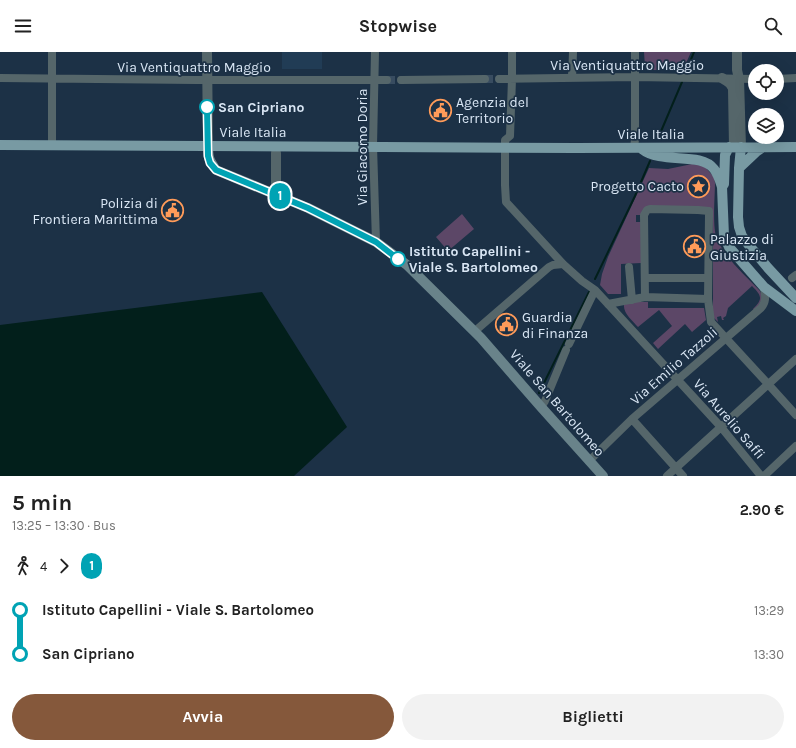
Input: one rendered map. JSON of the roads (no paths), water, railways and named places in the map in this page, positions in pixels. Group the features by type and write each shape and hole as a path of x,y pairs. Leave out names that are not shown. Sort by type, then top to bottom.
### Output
{"main road":[{"name":"Viale Italia","path":"0,145 796,148"},
{"name":"Viale San Bartolomeo","path":"208,146 210,163 216,170 308,208 376,242 407,265 475,331 603,476"},
{"path":"722,187 724,184 725,154 735,147 739,168 738,217 742,236 768,268 796,298"},
{"path":"739,168 756,152 764,147"},
{"path":"638,148 647,153 660,157 699,160 707,163 714,169 722,187 724,236 729,247 764,286 796,311"}],"street":[{"path":"52,52 52,145"},
{"path":"207,52 208,146"},
{"name":"Via Giacomo Doria","path":"375,52 373,146 376,242"},
{"path":"512,52 510,136 505,140 506,202 563,264 582,281 595,290 567,347 545,401 541,407"},
{"path":"572,78 573,52"},
{"path":"635,52 635,140 638,148"},
{"path":"735,147 739,79 737,70 737,52"},
{"name":"Via Ventiquattro Maggio","path":"499,79 636,77 748,79"},
{"name":"Via Ventiquattro Maggio","path":"0,78 388,80"},
{"path":"722,78 726,82 733,85 735,147"},
{"path":"784,79 796,78"},
{"path":"405,80 485,79"},
{"path":"276,154 276,194"},
{"path":"645,297 644,215 647,210 698,210 709,212 708,299 711,322 796,415"},
{"path":"475,331 549,267 552,265 563,264"},
{"path":"629,267 632,300"},
{"path":"582,281 590,276"},
{"path":"645,278 708,278"},
{"name":"Via Emilio Tazzoli","path":"589,460 632,419 764,304 766,300 764,286"},
{"name":"Via Aurelio Saffi","path":"595,290 721,427 762,476"},
{"path":"608,304 645,297 708,299"},
{"path":"668,476 796,359"},
{"path":"632,419 683,476"},
{"path":"762,476 796,446"}],"waterway":[{"path":"685,74 694,52"},
{"path":"659,136 682,82"},
{"path":"595,279 650,161"},
{"path":"539,393 589,292"}],"tunnel":[{"path":"485,79 499,79"},
{"path":"387,80 401,80"}],"place":[{"name":"San Cipriano","path":"207,107"},
{"name":"Agenzia del Territorio","path":"440,110"},
{"name":"Progetto Cacto","path":"699,186"},
{"name":"Polizia di Frontiera Marittima","path":"173,211"},
{"name":"Palazzo di Giustizia","path":"695,247"},
{"name":"Istituto Capellini - Viale S. Bartolomeo","path":"398,259"},
{"name":"Guardia di Finanza","path":"506,325"}]}
